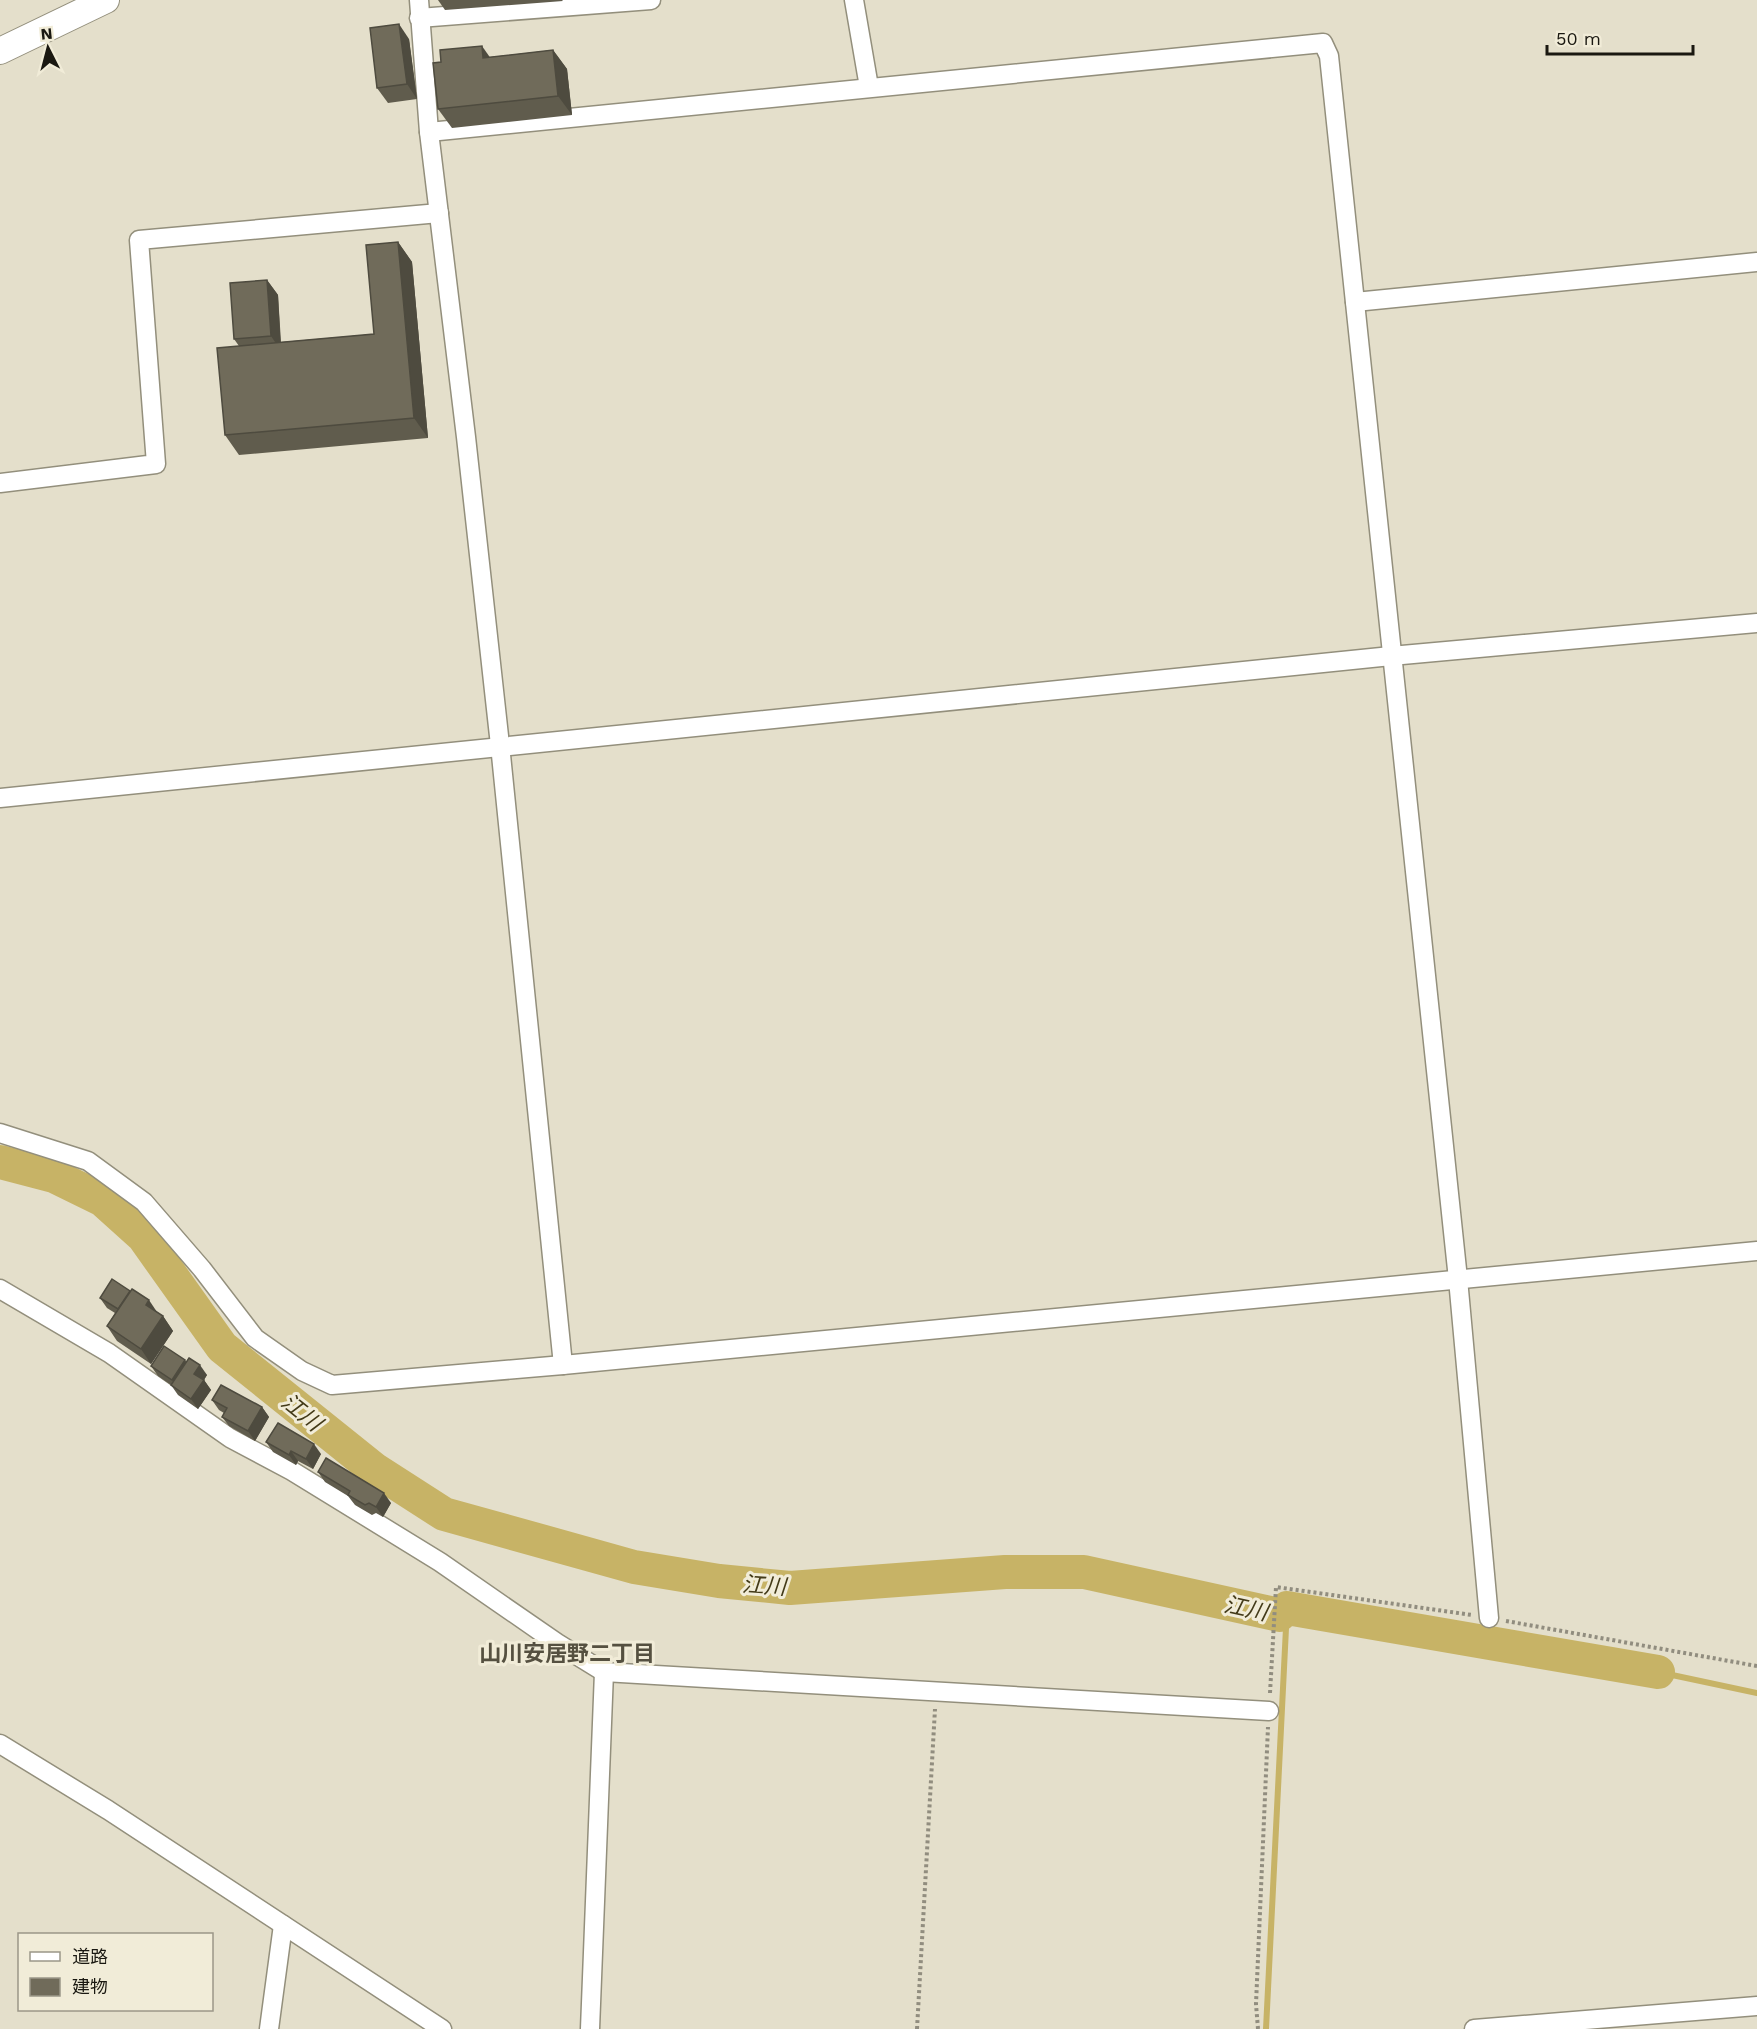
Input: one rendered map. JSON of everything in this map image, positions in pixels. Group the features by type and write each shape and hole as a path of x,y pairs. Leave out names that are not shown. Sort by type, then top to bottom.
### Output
{"main road":[{"path":"0,51 106,0"}],"street":[{"path":"563,1365 500,745 429,132 419,9 651,0"},
{"path":"854,0 869,87"},
{"path":"429,132 1323,43 1329,56 1458,1279 1489,1618"},
{"path":"0,483 156,464 140,240 439,213"},
{"path":"1355,302 1757,262"},
{"path":"0,798 500,745 1391,656 1757,623"},
{"path":"0,1133 88,1161 144,1202 202,1269 255,1338 302,1371 332,1385 1757,1251"},
{"path":"0,1289 109,1353 230,1437 292,1471 440,1562 557,1643 604,1672 1269,1711"},
{"path":"590,2029 604,1672"},
{"path":"0,1744 108,1810 442,2029"},
{"path":"269,2029 283,1925"},
{"path":"1474,2029 1757,2006"}],"path":[{"path":"1258,2029 1256,2004 1276,1587 1489,1618 1757,1666"},
{"path":"917,2029 936,1692"}],"building":[{"path":"399,24 407,84 377,88 370,28"},
{"path":"482,46 483,58 553,50 558,96 438,109 433,63 441,62 440,50"},
{"path":"398,242 414,418 225,435 217,348 374,334 366,245"},
{"path":"267,280 271,336 234,339 230,283"},
{"path":"112,1279 130,1291 118,1309 100,1298"},
{"path":"132,1289 149,1300 146,1305 163,1316 141,1349 107,1326"},
{"path":"164,1346 185,1360 172,1380 151,1366"},
{"path":"189,1358 200,1365 194,1374 204,1380 191,1399 171,1385"},
{"path":"221,1385 262,1407 248,1431 222,1417 227,1408 212,1400"},
{"path":"278,1423 314,1444 306,1459 291,1451 289,1455 266,1442"},
{"path":"326,1458 384,1493 376,1507 369,1503 365,1505 348,1495 350,1491 318,1472"}],"waterway":[{"name":"江川","path":"0,1162 54,1176 103,1200 143,1236 222,1347 374,1469 444,1514 634,1567 719,1581 790,1588 1005,1572 1084,1572 1279,1615 1287,1608 1658,1672"},
{"path":"1266,2029 1287,1608"},
{"path":"1658,1672 1757,1693"}],"district":[{"name":"山川安居野二丁目","path":"567,1653"}]}
